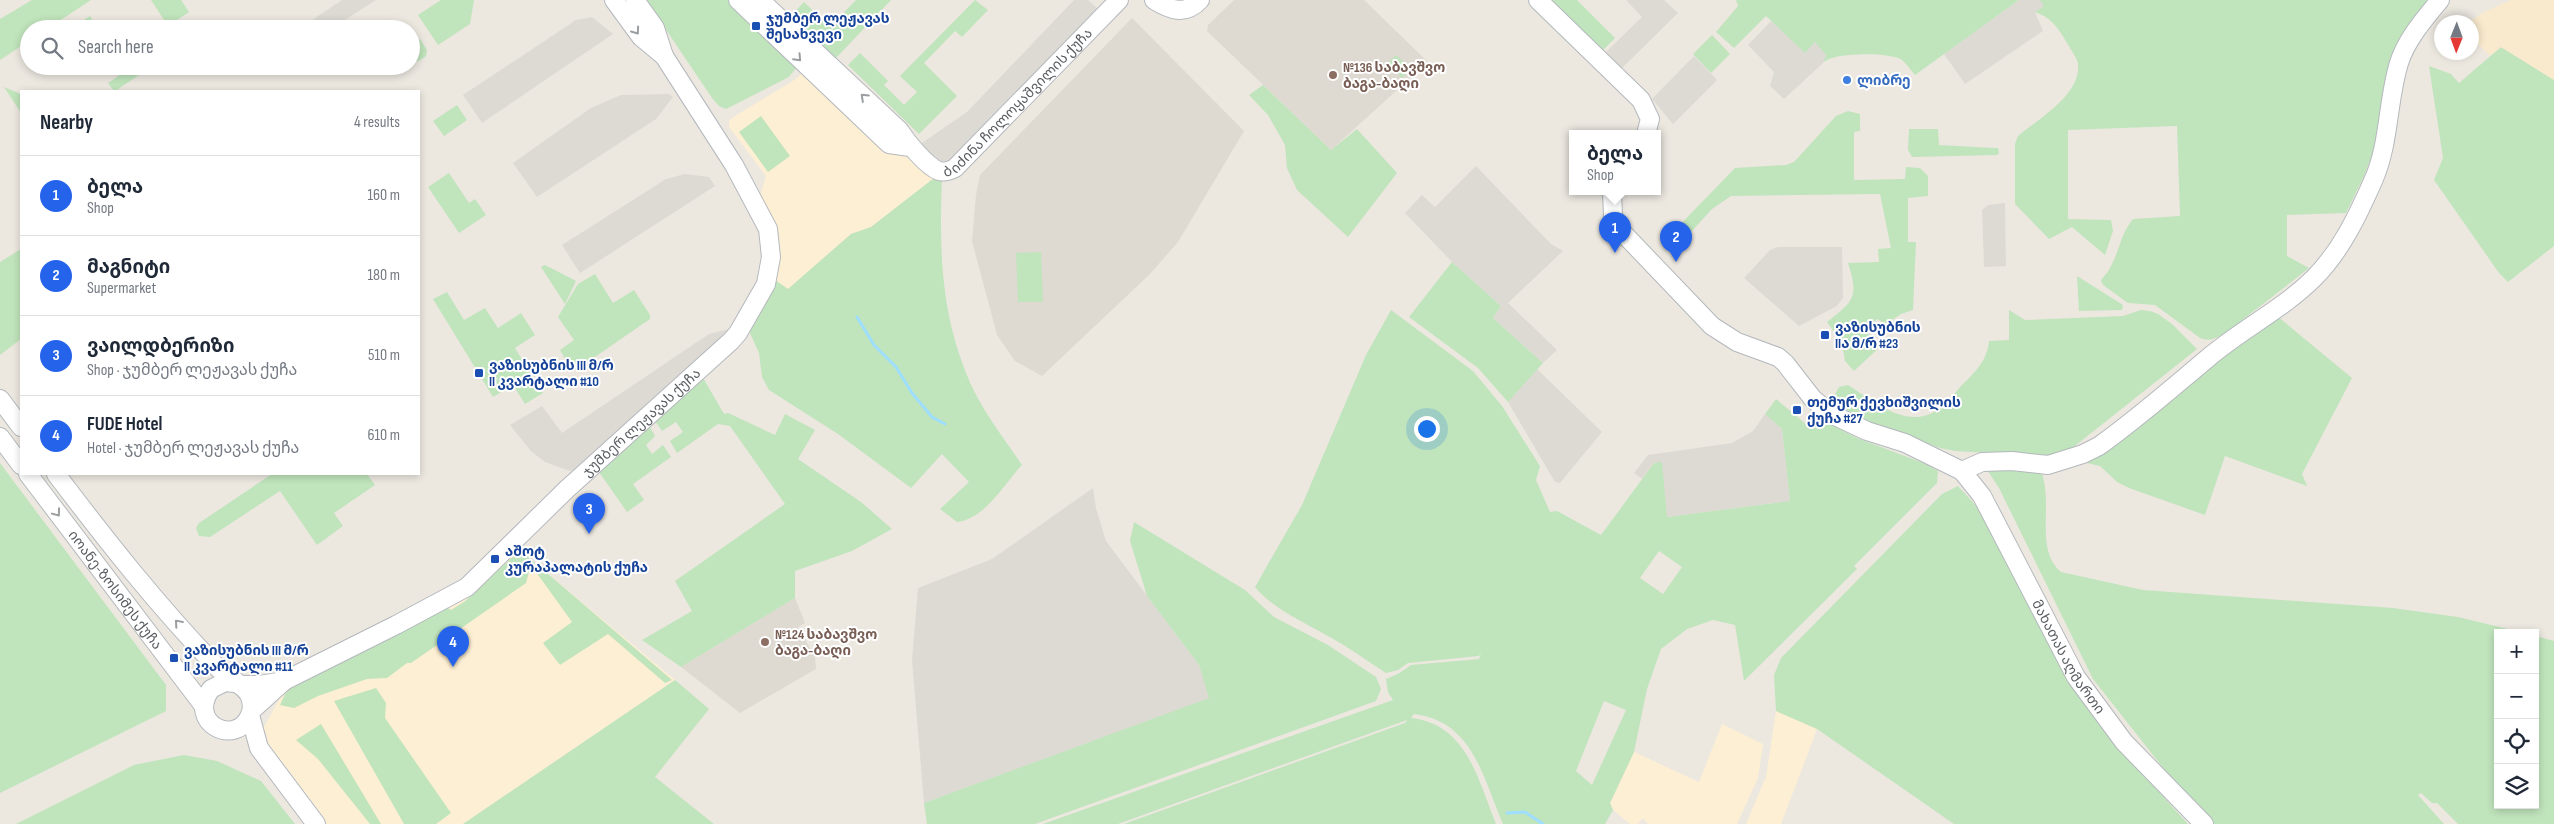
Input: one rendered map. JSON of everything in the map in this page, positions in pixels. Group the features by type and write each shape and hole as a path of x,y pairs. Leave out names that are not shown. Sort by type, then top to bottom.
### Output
{"street":[{"name":"ჯუმბერ ლეჟავას ქუჩა","path":"614,0 641,37 664,56"},
{"name":"ჯუმბერ ლეჟავას ქუჩა","path":"251,712 284,681 396,625 467,586 567,489 738,333 766,284 771,257 768,229 734,165 664,56 655,28 635,0"},
{"name":"ბიძინა ჩოლოყაშვილის ქუჩა","path":"738,0 889,144 910,147"},
{"name":"ბიძინა ჩოლოყაშვილის ქუჩა","path":"760,0 899,130 910,147 939,171 948,171 955,168 1119,0"},
{"path":"1154,0 1169,9 1178,11 1194,6 1200,0"},
{"path":"1538,0 1641,100 1650,119 1647,130"},
{"path":"1612,195 1613,216 1622,232 1642,256 1712,326 1737,342 1778,356 1786,363 1814,398 1831,414 1867,431 1905,443 1962,471 1982,462 2012,461 2048,465 2083,454 2099,446 2188,376 2208,357 2313,280 2341,244 2374,180 2386,143 2390,107 2400,61 2422,20 2440,0"},
{"path":"0,399 20,426"},
{"path":"0,437 20,464"},
{"name":"მახათას აღმართი","path":"1962,471 1982,496 2076,677 2124,742 2204,824"},
{"name":"იოანე-ზოსიმეს ქუჩა","path":"29,475 203,705"},
{"name":"იოანე-ზოსიმეს ქუჩა","path":"57,475 128,565 199,647 237,684"},
{"name":"ჯუმბერ ლეჟავას ქუჩა","path":"237,684 260,685 284,681"},
{"path":"259,748 215,727 207,719 203,705 210,689 225,682 237,684 250,698 259,748 316,824"},
{"path":"222,730 235,730 241,727 251,712"}],"shaded area":[{"path":"342,0 376,0 345,20 312,20"},
{"path":"1074,0 1088,0 1098,9 949,163 940,163 919,145 967,112"},
{"name":"№136 საბავშვო ბაგა-ბაღი","path":"1234,0 1364,0 1428,62 1331,150 1207,31 1208,25"},
{"path":"1626,0 1664,0 1678,13 1622,68 1606,52 1642,17"},
{"path":"2019,0 2040,0 2045,6 2035,12 2043,31 1965,84 1944,54"},
{"path":"592,17 613,34 482,123 463,95 576,20"},
{"path":"1132,18 1244,131 1178,242 1150,274 1042,376 1015,361 997,335 972,241 976,195 980,175"},
{"path":"1771,21 1805,52 1815,41 1826,55 1823,63 1784,99 1770,86 1774,72 1748,45"},
{"path":"1694,56 1717,80 1673,124 1652,99"},
{"path":"805,70 938,175 871,227 851,234 788,289 775,280 780,253 778,242 760,196 766,176 729,127 729,121 796,79"},
{"path":"669,94 673,97 656,119 537,197 513,163 591,108 621,95"},
{"path":"1476,166 1551,244 1563,251 1508,303 1557,350 1543,363 1493,318 1501,306 1452,262 1405,213 1422,195 1435,207"},
{"path":"685,174 709,177 715,186 580,273 562,245 666,179"},
{"path":"2005,203 2006,266 1984,267 1982,210 1988,205"},
{"path":"1778,247 1842,247 1843,298 1837,306 1799,326 1744,278 1770,250"},
{"path":"728,329 734,334 578,469 570,471 545,462 531,451 510,425 542,406 562,433 709,334"},
{"path":"1537,369 1602,432 1560,483 1555,482 1508,402"},
{"path":"1765,414 1782,429 1790,501 1667,517 1654,463 1642,479 1634,473 1648,455 1732,443 1753,431"},
{"path":"1093,488 1096,508 1106,541 1199,665 1210,698 924,803 912,660 918,588 992,559"},
{"path":"517,548 675,680 463,824 324,824 263,742 261,732 285,689"},
{"name":"№124 საბავშვო ბაგა-ბაღი","path":"795,598 805,623 798,627 815,657 816,669 740,713 681,667"},
{"path":"1776,711 1817,729 1781,824 1746,824 1766,777"},
{"path":"1722,724 1763,744 1758,778 1737,824 1648,824 1643,818 1638,824 1630,824 1613,810 1610,803 1634,752 1699,782"}],"green space":[{"path":"32,0 91,0 61,20 20,20 20,47 0,60 0,19"},
{"path":"151,0 181,0 189,12 177,20 164,20"},
{"path":"441,0 474,0 470,24 438,45 418,15"},
{"path":"646,0 727,0 797,67 789,77 726,109 719,106"},
{"path":"856,0 891,0 835,59 790,17 804,2 830,27"},
{"path":"975,0 988,10 962,37 955,31 924,63 957,96 919,134 848,65 860,53 888,81 884,85 904,105 917,92 900,76"},
{"path":"1552,0 1577,0 1615,38 1602,51"},
{"path":"1736,0 2019,0 1915,75 1906,63 1896,57 1861,54 1828,59 1823,63 1826,55 1815,42 1805,53 1766,16 1734,48 1716,32 1738,6"},
{"path":"2040,0 2431,0 2364,176 2346,213 2287,215 2287,256 2309,268 2227,332 2217,338 2207,340 2200,338 2155,305 2128,303 2103,285 2101,280 2112,265 2124,234 2133,219 2180,216 2177,126 2068,130 2068,219 2111,220 2113,231 2105,255 2072,227 2049,239 2015,204 2015,144 2018,136 2066,96 2073,86 2077,75 2077,61 2061,33 2050,20 2035,12 2044,6"},
{"path":"90,16 92,20 84,20"},
{"path":"1712,35 1730,54 1711,73 1693,54"},
{"path":"420,39 427,50 426,56 420,60"},
{"path":"2501,47 2554,80 2554,246 2508,282 2499,273 2434,180 2443,158 2429,66 2451,74 2459,83"},
{"path":"1396,55 1411,69 1402,78 1387,64"},
{"path":"120,75 139,75 118,90 113,90 108,83"},
{"path":"1263,85 1331,150 1357,129 1397,173 1348,237 1297,190 1287,168 1285,145 1268,115 1249,95"},
{"path":"4,87 20,94 20,111"},
{"path":"457,105 467,120 444,136 433,121"},
{"path":"1848,111 1860,114 1860,131 1854,132 1854,180 1905,179 1906,167 1920,168 1928,176 1928,196 1908,198 1908,242 1916,242 1913,310 1901,314 1886,324 1877,319 1865,330 1881,346 1854,371 1845,361 1842,343 1827,322 1843,309 1852,297 1853,284 1848,263 1879,262 1878,249 1891,248 1880,194 1731,196 1712,209 1681,243 1671,234 1735,168 1786,165 1794,162 1836,116"},
{"path":"761,116 790,156 768,172 739,132"},
{"path":"1909,129 1938,129 1939,145 1998,148 1999,153 1997,155 1912,157 1908,150"},
{"path":"449,173 469,203 475,199 486,215 459,233 428,187"},
{"path":"938,175 942,179 941,234 944,287 955,339 963,365 979,401 1022,465 985,508 967,519 957,522 940,509 969,482 942,454 911,488 838,434 769,390 762,377 759,353 749,331 775,280 788,289 851,234 871,227"},
{"path":"20,250 20,340 0,355 0,262"},
{"path":"1041,252 1043,302 1018,302 1016,253"},
{"path":"1452,262 1501,306 1493,318 1543,363 1508,402 1478,368 1409,317"},
{"path":"545,265 576,281 565,304 541,267"},
{"path":"595,274 613,303 634,290 650,315 650,319 576,370 571,369 560,350 574,340 558,317 578,284"},
{"path":"2077,276 2123,305 2122,310 2079,311"},
{"path":"447,292 464,320 485,308 498,328 521,313 535,335 515,348 543,393 525,404 513,385 493,397 433,299"},
{"path":"1391,310 1473,371 1502,406 1540,466 1536,480 1550,512 1557,511 1601,535 1654,463 1662,462 1667,517 1790,501 1782,429 1765,414 1776,399 1807,425 1830,424 1857,438 1926,464 1938,471 1937,483 1854,566 1857,569 1744,681 1735,625 1713,620 1687,629 1661,649 1647,689 1634,752 1610,803 1613,810 1605,824 1503,824 1482,771 1463,740 1450,728 1434,719 1414,714 1411,718 1430,722 1445,731 1458,743 1476,773 1496,824 1124,824 1405,723 1407,720 1118,824 1043,824 1393,700 1388,692 1386,679 1398,674 1411,665 1479,659 1481,653 1479,656 1408,663 1398,670 1386,673 1279,608 1255,587 1302,505 1366,355","holes":["1659,551 1682,567 1663,594 1640,578","1604,701 1626,710 1592,785 1576,771"]},
{"path":"2009,310 2025,320 2123,316 2141,310 2150,311 2172,324 2197,349 2061,457 1955,451 1940,448 1853,416 1843,410 1837,403 1834,396 1839,387 1848,385 1891,411 1915,417 1927,415 1945,404 1976,370 1986,354 1989,341 2009,340"},
{"path":"2271,311 2352,378 2302,474 2307,486 2225,456 2205,515 2129,488 2117,482 2100,466 2070,459"},
{"path":"702,376 724,414 728,413 775,435 785,414 815,430 798,459 861,502 892,529 852,551 795,571 795,598 681,667 642,640 692,611 675,581 785,504 730,426 718,424 677,453 670,441 683,432 676,422 662,431 653,418"},
{"path":"648,424 655,436 646,445 652,454 663,445 671,457 633,484 644,500 627,512 597,469"},
{"path":"1982,462 2038,465 2046,492 2046,536 2048,549 2052,562 2061,572 2143,590 2393,608 2458,617 2508,629 2494,629 2494,809 2539,809 2539,637 2554,641 2554,824 2458,824 2437,803 2432,803 2421,793 2418,795 2444,824 2213,824 2164,769 2093,679 1999,488"},
{"path":"0,463 166,685 166,711 0,793"},
{"path":"271,475 368,475 375,485 334,513 343,526 317,545 280,491 210,537 199,536 196,528 199,523"},
{"path":"1958,486 1980,510 2127,757 2188,824 1954,824 1817,729 1776,711 1774,675 1781,658 1942,494"},
{"path":"1134,522 1245,590 1274,617 1328,645 1376,677 1381,689 1376,701 1035,824 927,824 924,803 1209,698 1199,665 1147,596 1130,541"},
{"path":"520,550 672,680 665,683 608,634 560,665 543,643 572,622 531,565 526,583 387,678 367,679 318,696 294,708 280,705 291,687 445,606 451,610 464,602"},
{"path":"675,680 709,709 655,777 714,824 463,824"},
{"path":"376,688 386,703 385,718 451,813 436,824 404,824 334,701"},
{"path":"321,724 381,824 370,824 318,759 296,740"},
{"path":"184,755 217,761 261,781 295,824 16,824 134,765"}],"sand":[{"path":"2511,0 2554,0 2554,80 2501,47 2490,56 2479,45 2479,15"}],"waterway":[{"path":"857,317 874,345 896,367 912,393 932,417 945,424"},
{"path":"1507,813 1525,812 1543,824"}],"place":[{"name":"ჯუმბერ ლეჟავას შესახვევი","path":"756,26"},
{"name":"№136 საბავშვო ბაგა-ბაღი","path":"1333,75"},
{"name":"ლიბრე","path":"1847,80"},
{"name":"ბელა","path":"1615,253"},
{"name":"მაგნიტი","path":"1676,262"},
{"name":"ვაზისუბნის IIა მ/რ #23","path":"1825,335"},
{"name":"ვაზისუბნის III მ/რ II კვარტალი #10","path":"479,373"},
{"name":"თემურ ქევხიშვილის ქუჩა #27","path":"1797,410"},
{"name":"ვაილდბერიზი","path":"589,534"},
{"name":"აშოტ კურაპალატის ქუჩა","path":"495,559"},
{"name":"№124 საბავშვო ბაგა-ბაღი","path":"765,642"},
{"name":"ვაზისუბნის III მ/რ II კვარტალი #11","path":"174,658"},
{"name":"FUDE Hotel","path":"453,667"}]}
